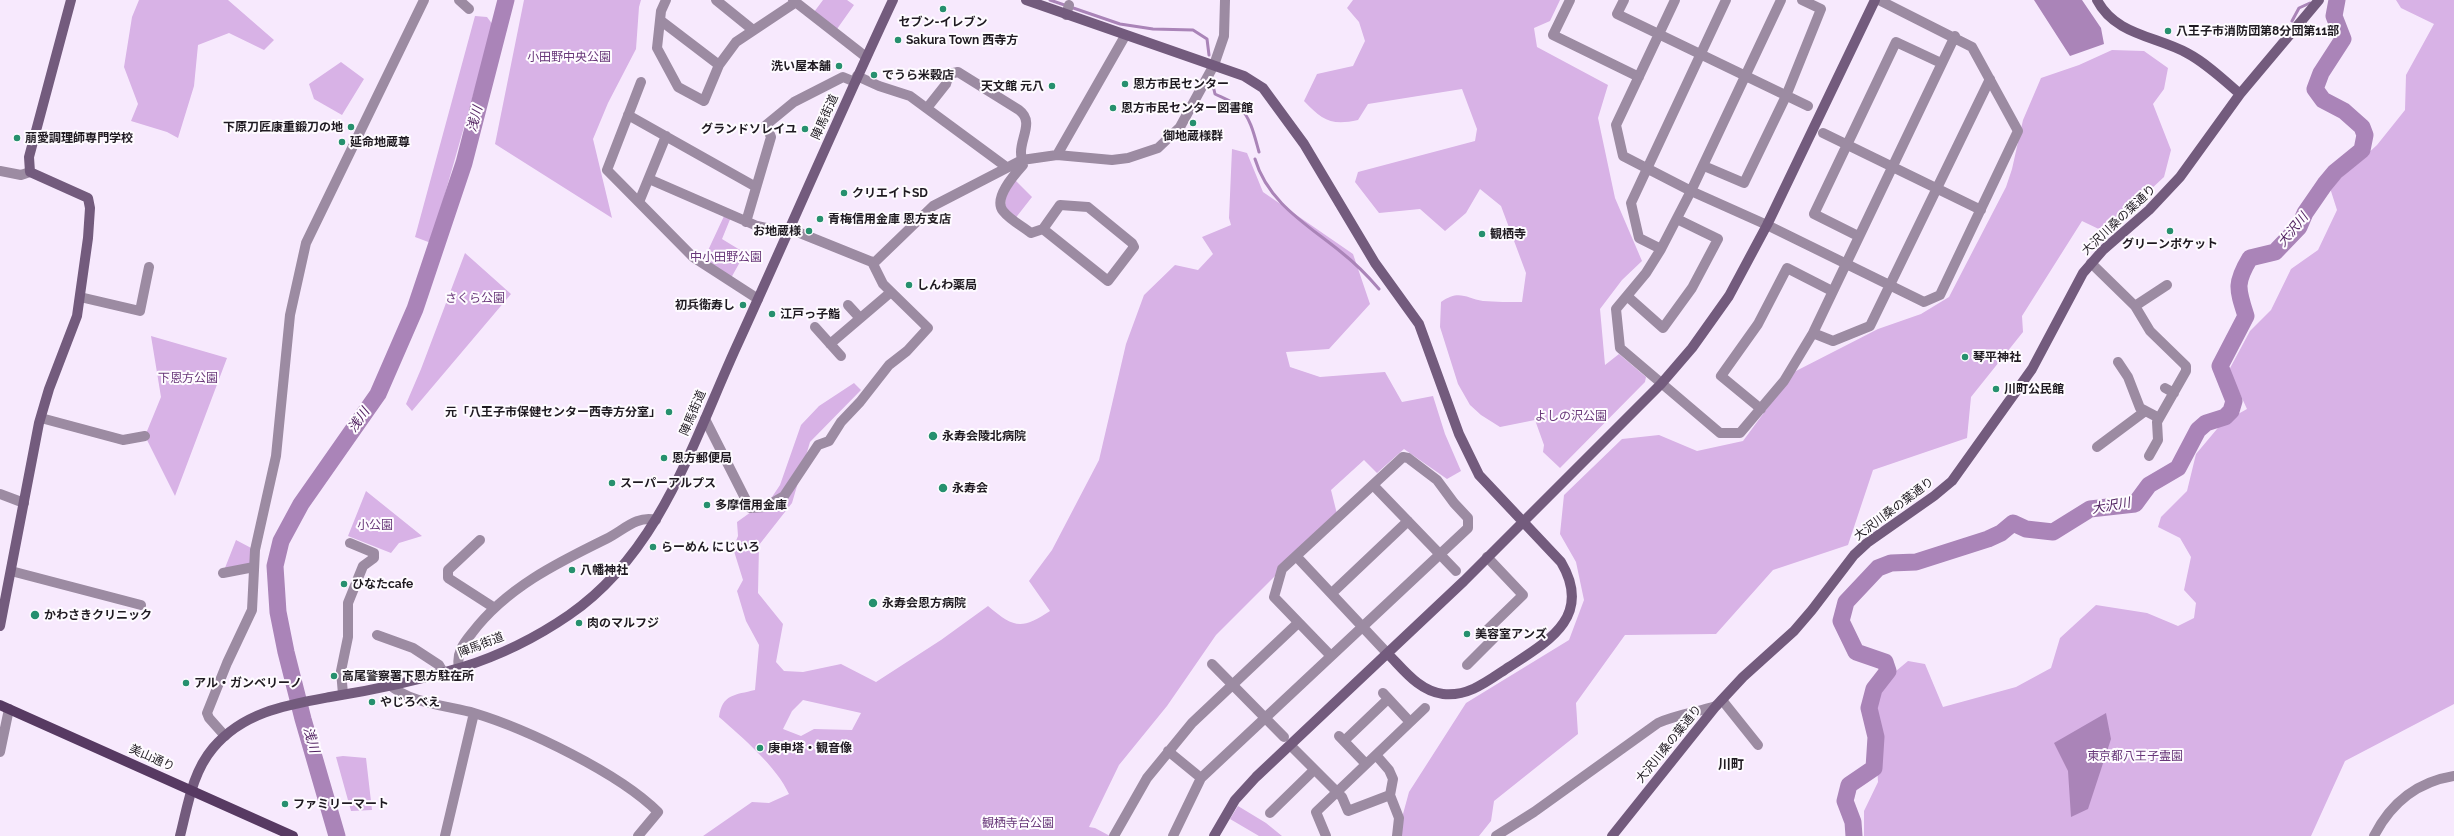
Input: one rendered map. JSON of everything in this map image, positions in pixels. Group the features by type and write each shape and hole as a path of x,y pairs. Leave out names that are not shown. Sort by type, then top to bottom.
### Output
{"main road":[{"name":"美山通り","path":"4,707 293,836"}],"street":[{"path":"30,172 29,156 71,0"},
{"path":"180,836 197,774 207,756 225,736 209,718 207,713 227,663 252,610 254,567 276,456 290,315 306,243 424,0"},
{"path":"459,0 469,9"},
{"path":"666,0 660,20 657,48 678,87 704,101 719,65 736,42 794,1 866,57"},
{"path":"716,0 753,30"},
{"name":"陣馬街道","path":"225,736 242,722 276,708 443,672 492,657 520,644 572,614 606,583 634,550 656,520 673,490 856,79 894,0"},
{"path":"1026,0 1068,10 1125,36 1255,81 1304,144 1375,263 1419,324 1459,434 1479,475 1561,562 1569,575 1572,592 1570,610 1560,630 1549,641 1475,689 1457,694 1432,691 1420,686 1296,556"},
{"path":"872,262 876,260 933,206 1005,166 1022,160 1057,156 1112,160 1128,158 1158,148 1180,127 1214,66 1224,36 1225,0"},
{"path":"1570,0 1553,35 1639,77"},
{"path":"1624,0 1617,14 1808,106"},
{"path":"1675,0 1616,125 1623,156 1691,191 1767,225 1924,302 1940,295 2018,131 1972,47 1955,36 1879,0"},
{"path":"1661,249 1639,238 1631,203 1726,0"},
{"path":"1781,0 1704,166 1661,249 1646,273 1616,309 1620,348 1720,433 1740,432 1761,410 1784,381 1813,333 1844,264 1955,36"},
{"path":"1704,166 1744,183 1786,96 1821,10 1802,0"},
{"path":"1214,836 1235,800 1256,777 1291,746 1488,557 1661,384 1692,348 1730,296 1767,225 1875,0"},
{"path":"2097,0 2106,13 2123,28 2188,53 2240,94"},
{"name":"大沢川桑の葉通り","path":"1612,836 1719,703 1743,677 1794,631 1858,551 1934,496 1952,481 2030,372 2083,273 2091,263 2163,197 2180,177 2240,94 2319,0"},
{"path":"660,20 719,65"},
{"path":"1057,156 1125,36"},
{"path":"1858,236 1814,214 1846,145 1896,42 1941,63"},
{"path":"927,108 946,84 949,74 958,72 1025,115 1027,121 1021,152 1022,165 1006,183 1002,210 1031,233 1043,229 1060,205 1088,207 1132,243 1134,247 1108,281 1043,229"},
{"path":"746,222 771,137 766,125 794,102 843,77 856,79 910,96 1005,166"},
{"path":"1813,333 1833,341 1870,326 1990,79"},
{"path":"641,82 607,170 693,257 758,300"},
{"path":"628,115 756,186"},
{"path":"1823,133 1980,210"},
{"path":"639,202 666,136"},
{"path":"0,171 21,174 30,172 88,198 90,208 88,238 77,316 41,418 0,626"},
{"path":"649,179 746,222 789,231 872,262 883,284 928,328 907,351 889,365 860,402 841,422 829,441 818,445 789,489 777,501 765,507 750,508 705,419"},
{"path":"1627,296 1663,328 1692,288 1718,239 1677,219"},
{"path":"2091,263 2135,306 2150,331 2186,366 2186,371 2169,390 2157,422 2158,440 2149,456"},
{"path":"80,297 140,311 150,268"},
{"path":"1761,410 1721,376 1758,324 1787,268 1832,291"},
{"path":"2135,306 2166,286"},
{"path":"830,344 891,292"},
{"path":"848,305 859,318"},
{"path":"815,327 841,356"},
{"path":"2118,362 2128,377 2140,408 2144,412 2159,418"},
{"path":"2097,447 2144,412"},
{"path":"41,418 123,440 145,436"},
{"path":"1173,836 1201,778 1468,528 1468,518 1454,504 1437,480 1408,458 1403,457 1282,569 1274,597 1331,656"},
{"path":"1373,485 1456,571"},
{"path":"0,494 24,503"},
{"path":"459,668 459,651 493,607 547,569 619,533 636,521 643,518 656,520"},
{"path":"1332,593 1408,521"},
{"path":"480,540 448,570 448,578 493,607"},
{"path":"344,694 341,671 348,637 348,603 363,566 374,558 374,553 350,543"},
{"path":"1467,665 1494,638 1487,630 1523,595 1488,557"},
{"path":"223,573 254,567"},
{"path":"11,572 141,606"},
{"path":"1114,836 1147,778 1192,723 1298,623"},
{"path":"376,635 413,648 439,665 443,672"},
{"path":"1212,664 1284,737"},
{"path":"389,684 396,691 433,704 474,713 529,734 611,777 658,812 638,836"},
{"path":"1366,764 1342,738 1385,696 1410,722"},
{"path":"1496,836 1534,812 1658,724 1671,717 1688,715 1719,703 1758,745"},
{"path":"0,752 4,707"},
{"path":"1326,836 1316,812 1425,708"},
{"path":"446,836 474,713"},
{"path":"1291,746 1337,792 1348,811 1390,795"},
{"path":"1168,751 1201,778"},
{"path":"1376,755 1389,770 1393,779 1390,795 1399,818 1397,836"},
{"path":"1270,813 1314,770"},
{"path":"2374,836 2382,820 2401,798 2430,781 2454,776"}],"green space":[{"path":"139,0 228,0 274,40 264,50 229,33 198,45 194,86 178,138 167,132 131,121 138,104 124,67 132,17"},
{"name":"小田野中央公園","path":"524,0 641,0 639,7 636,49 608,103 593,139 612,218 495,144"},
{"path":"823,0 847,0 854,5 837,29 814,12"},
{"name":"よしの沢公園","path":"1353,0 1560,0 1550,21 1534,28 1537,47 1608,85 1598,118 1615,198 1642,261 1622,280 1600,309 1605,365 1619,354 1646,377 1645,382 1560,468 1543,452 1544,445 1535,420 1500,427 1481,415 1470,405 1458,384 1440,327 1441,302 1453,296 1458,295 1483,301 1522,302 1526,273 1501,206 1480,189 1466,213 1445,231 1420,209 1379,213 1355,182 1358,172 1475,141 1477,129 1462,89 1368,104 1358,120 1349,122 1334,122 1328,120 1316,113 1304,101 1317,74 1353,66 1365,41 1359,22 1347,8"},
{"name":"東京都八王子霊園","path":"2396,0 2454,0 2454,704 2345,761 2311,836 1864,836 1864,811 1878,782 1873,701 1890,676 1908,661 1925,664 1943,707 2016,687 2051,668 2060,638 2096,605 2147,613 2178,626 2194,618 2196,603 2184,590 2191,557 2180,538 2158,527 2161,517 2187,491 2196,454 2222,423 2247,409 2229,370 2250,331 2271,310 2291,269 2318,250 2337,210 2330,188 2377,145 2405,110 2406,75 2434,24 2401,8"},
{"path":"475,16 487,17 493,25 431,243 415,237"},
{"path":"2112,50 2144,51 2168,68 2164,89 2153,104 2171,150 2164,177 2105,232 2082,221 2022,316 2023,332 1971,397 1967,438 1873,470 1848,545 1773,570 1716,634 1625,635 1576,703 1578,734 1494,801 1491,821 1479,836 1397,836 1409,792 1466,703 1569,640 1584,600 1576,562 1560,534 1564,495 1622,439 1659,435 1697,451 1743,441 1794,372 1878,329 1921,314 1949,297 2006,187 2012,169 2023,120 2041,78 2079,65"},
{"path":"341,62 364,79 342,115 314,99 309,84"},
{"name":"観栖寺台公園","path":"1232,149 1247,153 1263,192 1353,254 1370,304 1329,349 1286,352 1290,367 1320,377 1385,372 1402,402 1433,396 1445,434 1461,471 1447,479 1404,449 1377,473 1364,460 1331,490 1337,514 1216,635 1167,706 1119,765 1089,827 1095,828 1110,836 703,836 752,802 769,803 789,794 768,763 719,717 723,704 726,700 736,695 755,690 759,645 746,621 737,591 743,580 733,548 738,536 737,522 772,497 780,485 801,425 819,406 854,383 861,390 810,442 792,503 759,545 758,593 783,624 776,662 784,671 803,672 841,664 876,682 941,640 988,606 1011,622 1024,624 1032,621 1050,611 1029,581 1052,550 1099,460 1126,344 1144,295 1175,265 1198,270 1213,254 1202,237 1231,225 1229,218","holes":["803,700 861,713 852,730 814,729 801,736 783,729 792,711"]},
{"path":"1012,177 1032,197 1014,220 1005,213 1006,183"},
{"name":"中小田野公園","path":"725,214 731,217 722,239 745,253 731,278 704,259"},
{"name":"さくら公園","path":"465,253 511,294 412,411 406,404 421,369"},
{"name":"下恩方公園","path":"151,336 227,358 175,496 145,436 161,397"},
{"name":"小公園","path":"366,491 422,536 399,543 391,553 348,536"},
{"path":"236,540 255,550 254,567 223,573"},
{"path":"343,756 366,758 372,810 351,811 336,757"},
{"path":"1238,806 1266,823 1282,836 1259,836 1230,819"}],"shaded area":[{"path":"2034,0 2082,0 2101,28 2104,44 2070,56"},
{"path":"2106,713 2111,739 2088,809 2071,817 2068,771 2054,743"}],"waterway":[{"name":"浅川","path":"337,836 303,719 286,652 278,612 275,566 281,541 301,504 378,394 415,309 464,163 506,0"},
{"path":"1050,0 1120,24 1153,29 1193,30 1207,39 1209,55"},
{"name":"大沢川","path":"1854,836 1853,822 1845,801 1849,785 1874,768 1876,737 1869,708 1874,689 1888,671 1885,662 1856,652 1841,621 1846,602 1878,568 1891,563 1916,562 1988,539 2001,533 2013,523 2026,529 2053,532 2090,509 2135,504 2149,485 2178,468 2198,430 2206,423 2225,417 2231,411 2234,401 2220,366 2246,316 2239,292 2240,280 2245,267 2250,258 2275,252 2299,227 2305,213 2335,172 2362,150 2365,135 2362,127 2344,111 2323,100 2315,89 2321,73 2343,39 2334,16 2337,0"},
{"path":"2292,21 2299,8 2310,3"},
{"path":"1211,77 1215,94 1232,102 1244,112 1252,128 1259,152"},
{"path":"1255,159 1261,175 1279,201 1290,212 1351,260 1379,289"}],"place":[{"name":"セブン-イレブン","path":"943,9"},
{"name":"八王子市消防団第8分団第11部","path":"2168,31"},
{"name":"Sakura Town 西寺方","path":"898,40"},
{"name":"洗い屋本舗","path":"839,66"},
{"name":"でうら米穀店","path":"874,75"},
{"name":"恩方市民センター","path":"1125,84"},
{"name":"天文館 元八","path":"1052,86"},
{"name":"恩方市民センター図書館","path":"1113,108"},
{"name":"御地蔵様群","path":"1193,123"},
{"name":"下原刀匠康重鍛刀の地","path":"351,127"},
{"name":"グランドソレイユ","path":"805,129"},
{"name":"萠愛調理師専門学校","path":"17,138"},
{"name":"延命地蔵尊","path":"342,142"},
{"name":"クリエイトSD","path":"844,193"},
{"name":"青梅信用金庫 恩方支店","path":"820,219"},
{"name":"お地蔵様","path":"809,231"},
{"name":"グリーンポケット","path":"2170,231"},
{"name":"観栖寺","path":"1482,234"},
{"name":"しんわ薬局","path":"909,285"},
{"name":"初兵衛寿し","path":"743,305"},
{"name":"江戸っ子鮨","path":"772,314"},
{"name":"琴平神社","path":"1965,357"},
{"name":"川町公民館","path":"1996,389"},
{"name":"元「八王子市保健センター西寺方分室」","path":"669,412"},
{"name":"永寿会陵北病院","path":"933,436"},
{"name":"恩方郵便局","path":"664,458"},
{"name":"スーパーアルプス","path":"612,483"},
{"name":"永寿会","path":"943,488"},
{"name":"多摩信用金庫","path":"707,505"},
{"name":"らーめん にじいろ","path":"653,547"},
{"name":"八幡神社","path":"572,570"},
{"name":"ひなたcafe","path":"344,584"},
{"name":"永寿会恩方病院","path":"873,603"},
{"name":"かわさきクリニック","path":"35,615"},
{"name":"肉のマルフジ","path":"579,623"},
{"name":"美容室アンズ","path":"1467,634"},
{"name":"高尾警察署下恩方駐在所","path":"334,676"},
{"name":"アル・ガンベリーノ","path":"186,683"},
{"name":"やじろべえ","path":"372,702"},
{"name":"庚申塔・観音像","path":"760,748"},
{"name":"ファミリーマート","path":"285,804"}],"district":[{"name":"川町","path":"1731,765"}]}
